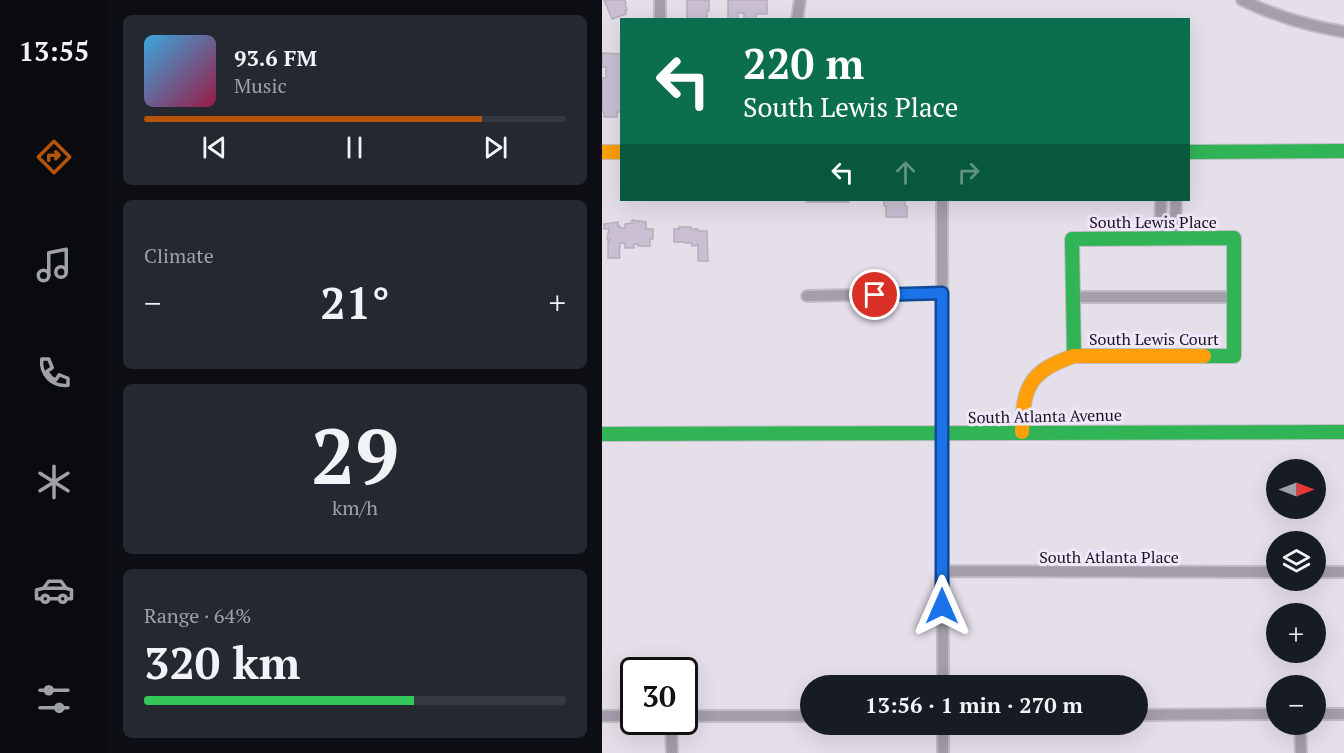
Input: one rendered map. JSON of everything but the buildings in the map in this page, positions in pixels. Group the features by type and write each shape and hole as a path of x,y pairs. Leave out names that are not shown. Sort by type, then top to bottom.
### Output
{"street":[{"path":"660,0 660,18"},
{"path":"797,18 800,0"},
{"path":"1242,0 1289,20 1344,32"},
{"path":"1190,152 1344,151"},
{"path":"602,152 620,152"},
{"path":"942,201 943,675"},
{"path":"1160,201 1160,238"},
{"path":"1175,238 1176,201"},
{"name":"South Lewis Place","path":"1073,297 1073,240 1160,238 1234,238 1234,297"},
{"path":"807,296 942,293"},
{"path":"1022,432 1023,403 1036,376 1061,359 1074,356 1073,297 1234,297"},
{"name":"South Lewis Court","path":"1074,356 1234,356 1234,297"},
{"name":"South Atlanta Avenue","path":"602,434 1344,432"},
{"name":"South Atlanta Place","path":"942,571 1266,572"},
{"path":"1326,572 1344,572"},
{"path":"1148,715 1266,714"},
{"path":"1326,714 1344,714"},
{"path":"602,716 620,716"},
{"path":"698,716 800,716"},
{"path":"671,735 672,753"},
{"path":"943,735 943,753"},
{"path":"1300,735 1301,753"}],"traffic: fast":[{"path":"1190,152 1345,151"},
{"path":"1074,356 1072,239 1234,238 1234,356 1204,356"},
{"path":"602,434 1345,432"}],"traffic: slow":[{"path":"602,152 620,152"},
{"path":"1022,432 1027,392 1038,375 1059,362 1074,356 1204,356"}],"route":[{"path":"875,295 942,293 942,606"}]}
